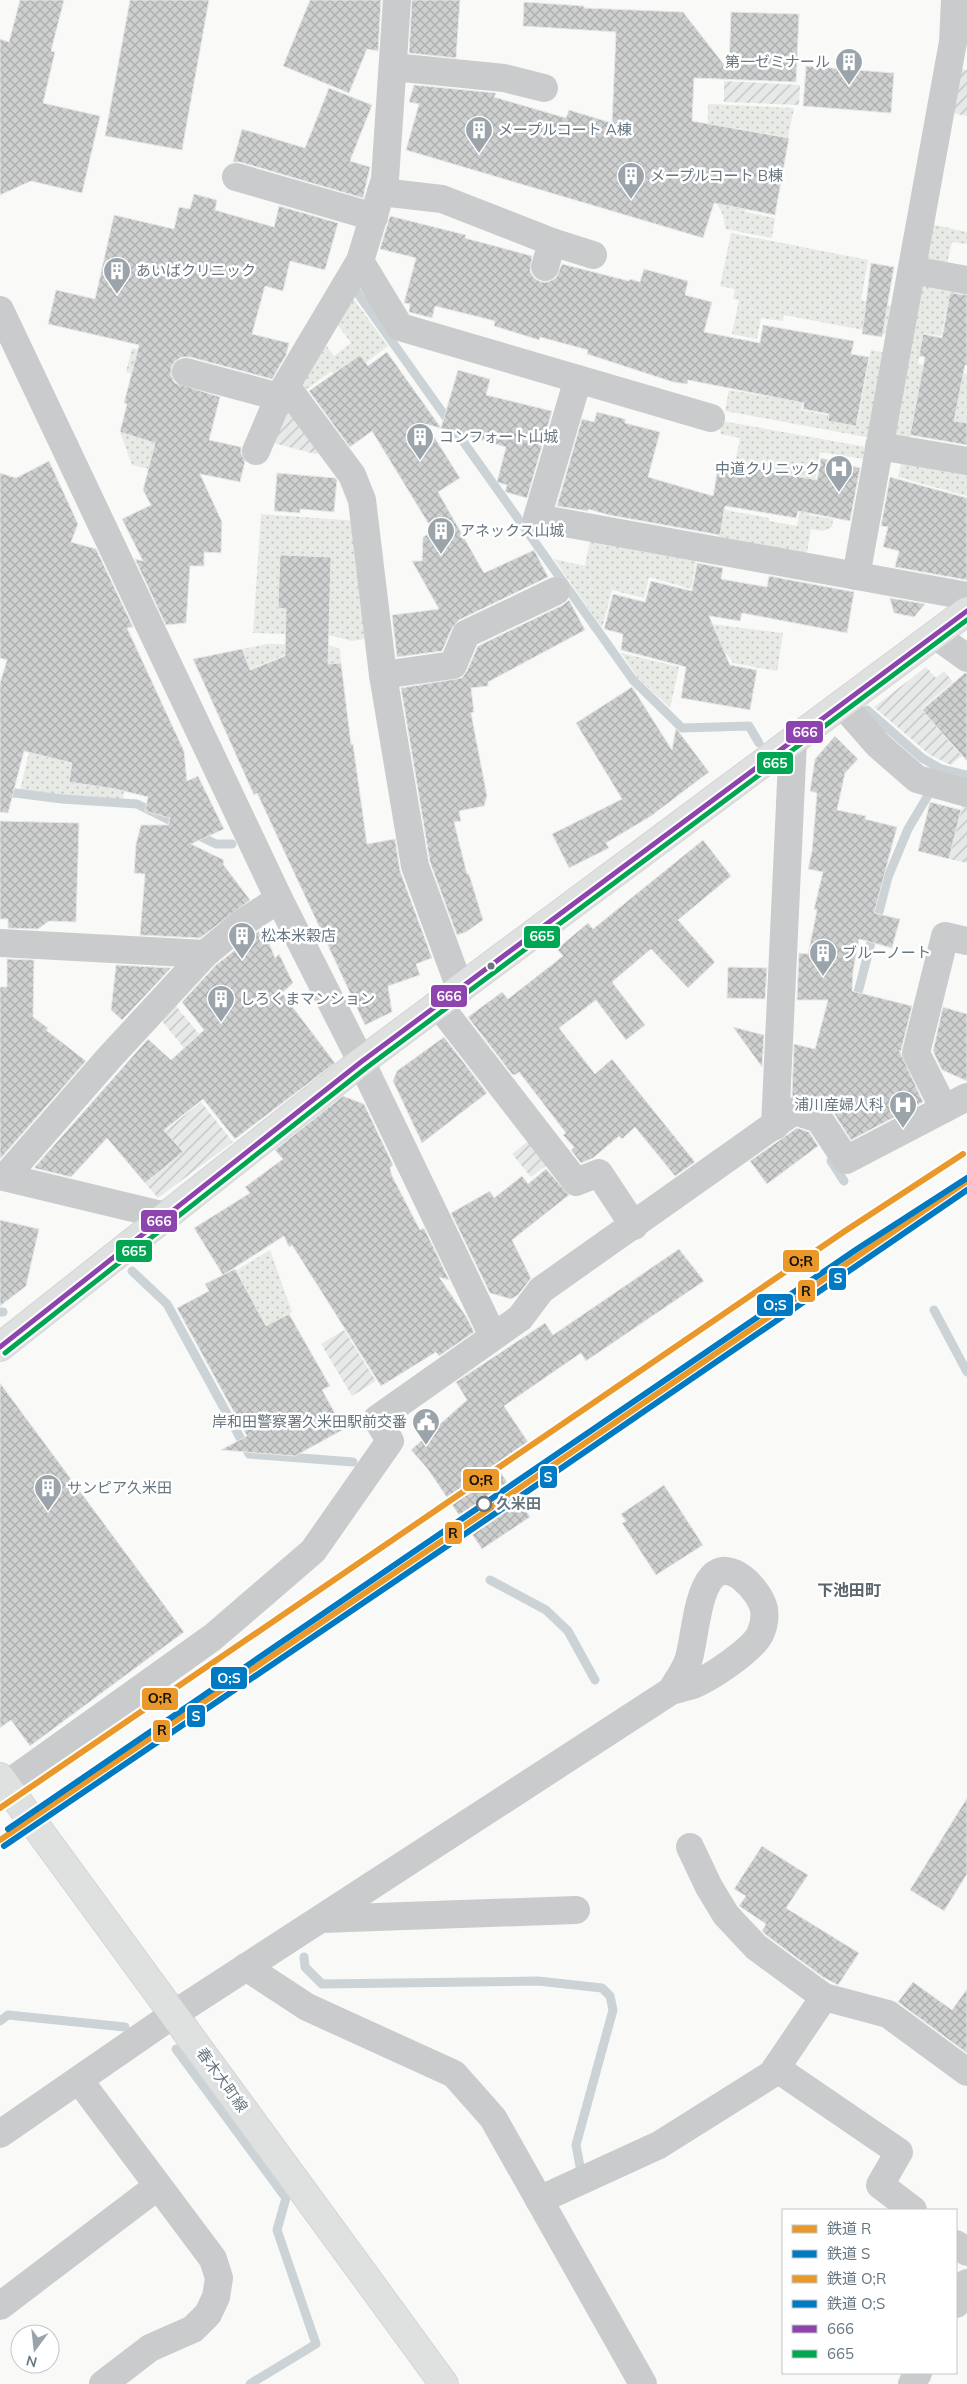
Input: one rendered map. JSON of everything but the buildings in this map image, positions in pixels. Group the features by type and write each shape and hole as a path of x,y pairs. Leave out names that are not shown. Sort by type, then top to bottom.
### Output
{"main road":[{"path":"0,1347 361,1062 967,611"},
{"name":"春木大町線","path":"3,1781 444,2384"}],"street":[{"path":"256,451 283,391 360,260 378,204 385,179 397,0"},
{"path":"856,576 954,42 953,1"},
{"path":"392,67 504,78 544,88"},
{"path":"236,178 378,204 442,199 548,255 593,255"},
{"path":"360,260 400,327 711,418"},
{"path":"912,270 967,280"},
{"path":"0,310 9,351 361,1062 493,1336"},
{"path":"186,372 283,391 352,475 362,500 383,675 415,866 460,988"},
{"path":"578,379 537,518 967,596"},
{"path":"880,446 967,461"},
{"path":"383,675 452,665 466,634 556,591"},
{"path":"935,635 967,658"},
{"path":"842,704 878,744 917,779 967,794"},
{"path":"775,1126 793,740"},
{"path":"166,1216 3,1177 205,954 241,924 279,899"},
{"path":"3,1781 214,1637 313,1551 390,1441 377,1419 520,1318 541,1290 794,1112 819,1119 846,1160 955,1103 916,1052 945,936 967,941"},
{"path":"0,943 205,954"},
{"path":"438,1004 576,1182 599,1173 634,1226"},
{"path":"0,2134 174,2014 246,1967 671,1691 694,1684 754,1643 761,1633 764,1622 764,1608 749,1583 737,1573 722,1571 712,1576 701,1601 688,1660 671,1691"},
{"path":"693,1637 699,1649 716,1660 730,1661"},
{"path":"690,1847 709,1887 726,1915 756,1947 824,1996 888,2014 967,2072"},
{"path":"320,1919 576,1910"},
{"path":"246,1967 307,2007 454,2074 493,2118 643,2384"},
{"path":"539,2200 659,2145 772,2074 824,1996"},
{"path":"776,2068 899,2152 880,2185 912,2209"},
{"path":"79,2080 213,2259 219,2278 216,2297 208,2314 193,2329 150,2348 103,2384"},
{"path":"0,2306 158,2186"},
{"path":"957,2302 967,2283"}],"shaded area":[{"path":"960,69 967,70 967,116 952,113"},
{"path":"724,81 800,85 799,105 724,102"},
{"path":"708,104 794,108 788,137 730,127 721,177 747,206 745,212 775,218 772,238 725,229 721,210 707,183"},
{"path":"931,224 967,232 967,244 952,242 947,264 923,263"},
{"path":"731,233 868,260 861,300 896,307 890,335 784,315 783,321 761,318 757,339 732,334 739,300 733,299 735,289 720,286"},
{"path":"917,282 967,290 967,310 947,307 941,336 923,333 918,364 967,374 967,423 954,421 918,396 908,445 887,441"},
{"path":"353,298 388,346 340,382 332,371 304,391 300,385 325,344 334,356 351,343 337,324"},
{"path":"132,348 185,362 180,381 147,372 145,377 126,372"},
{"path":"871,350 887,353 871,438 725,411 729,390 770,397 778,352 811,358 801,410 858,421"},
{"path":"289,403 324,452 315,454 270,442"},
{"path":"722,421 872,448 870,460 820,452 809,515 833,519 832,527 823,531 811,529 806,558 718,542 725,510 769,518 769,521 797,526 806,477 735,464 740,438 720,434"},
{"path":"120,432 155,442 149,469 132,465"},
{"path":"903,456 967,467 967,496 898,477"},
{"path":"261,514 357,521 371,638 352,641 329,635 331,557 280,555 286,609 286,634 253,633"},
{"path":"591,536 697,555 691,589 649,577 644,598 612,590 602,628 554,559 585,566"},
{"path":"687,621 783,633 777,671 733,663 728,655 717,651"},
{"path":"267,644 328,645 340,649 341,663 299,668 287,654 250,669 242,649"},
{"path":"621,653 679,667 670,708 637,677"},
{"path":"926,667 936,678 944,671 953,682 921,709 962,756 951,765 930,755 874,707"},
{"path":"31,744 124,790 123,800 64,796 20,790"},
{"path":"964,800 967,801 967,863 949,859"},
{"path":"176,1006 199,1034 184,1048 162,1021"},
{"path":"201,1102 233,1142 158,1198 145,1183 183,1152 165,1131"},
{"path":"531,1139 550,1163 531,1177 512,1154"},
{"path":"270,1250 292,1312 266,1326 238,1275 222,1279"},
{"path":"344,1330 376,1381 352,1396 321,1344"}],"waterway":[{"path":"356,291 633,680 682,728 749,726 759,743"},
{"path":"867,710 922,758 941,769 967,775"},
{"path":"855,1004 888,877 908,829 933,787"},
{"path":"0,795 15,793 62,799 137,804 179,825"},
{"path":"195,834 216,844 232,844"},
{"path":"831,1161 844,1181"},
{"path":"132,1271 167,1304 249,1454 353,1462"},
{"path":"934,1310 967,1372"},
{"path":"490,1580 546,1610 568,1631 595,1680"},
{"path":"304,1957 305,1967 322,1984 538,1981 602,1988 610,1996 613,2010 576,2145 581,2172 575,2175"},
{"path":"0,2021 8,2015 125,2027"},
{"path":"176,2049 286,2198 277,2230 316,2344 250,2384"}],"rail line":[{"name":"O;R","path":"0,1808 845,1231 963,1154"},
{"name":"O;S","path":"8,1829 857,1249 967,1178"},
{"name":"R","path":"0,1840 486,1511 967,1181"},
{"name":"S","path":"4,1846 490,1517 967,1190"}],"transit line":[{"name":"666","path":"0,1347 361,1062 967,611"},
{"name":"665","path":"5,1353 366,1068 967,620"}],"place":[{"name":"第一ゼミナール","path":"849,86"},
{"name":"メープルコート A棟","path":"479,154"},
{"name":"メープルコート B棟","path":"631,200"},
{"name":"あいばクリニック","path":"117,295"},
{"name":"コンフォート山城","path":"420,461"},
{"name":"中道クリニック","path":"839,493"},
{"name":"アネックス山城","path":"441,555"},
{"name":"松本米穀店","path":"242,960"},
{"name":"ブルーノート","path":"823,977"},
{"name":"しろくまマンション","path":"221,1023"},
{"name":"浦川産婦人科","path":"903,1129"},
{"name":"岸和田警察署久米田駅前交番","path":"426,1446"},
{"name":"久米田","path":"484,1504"},
{"name":"サンピア久米田","path":"48,1512"}],"district":[{"name":"下池田町","path":"849,1590"}]}
